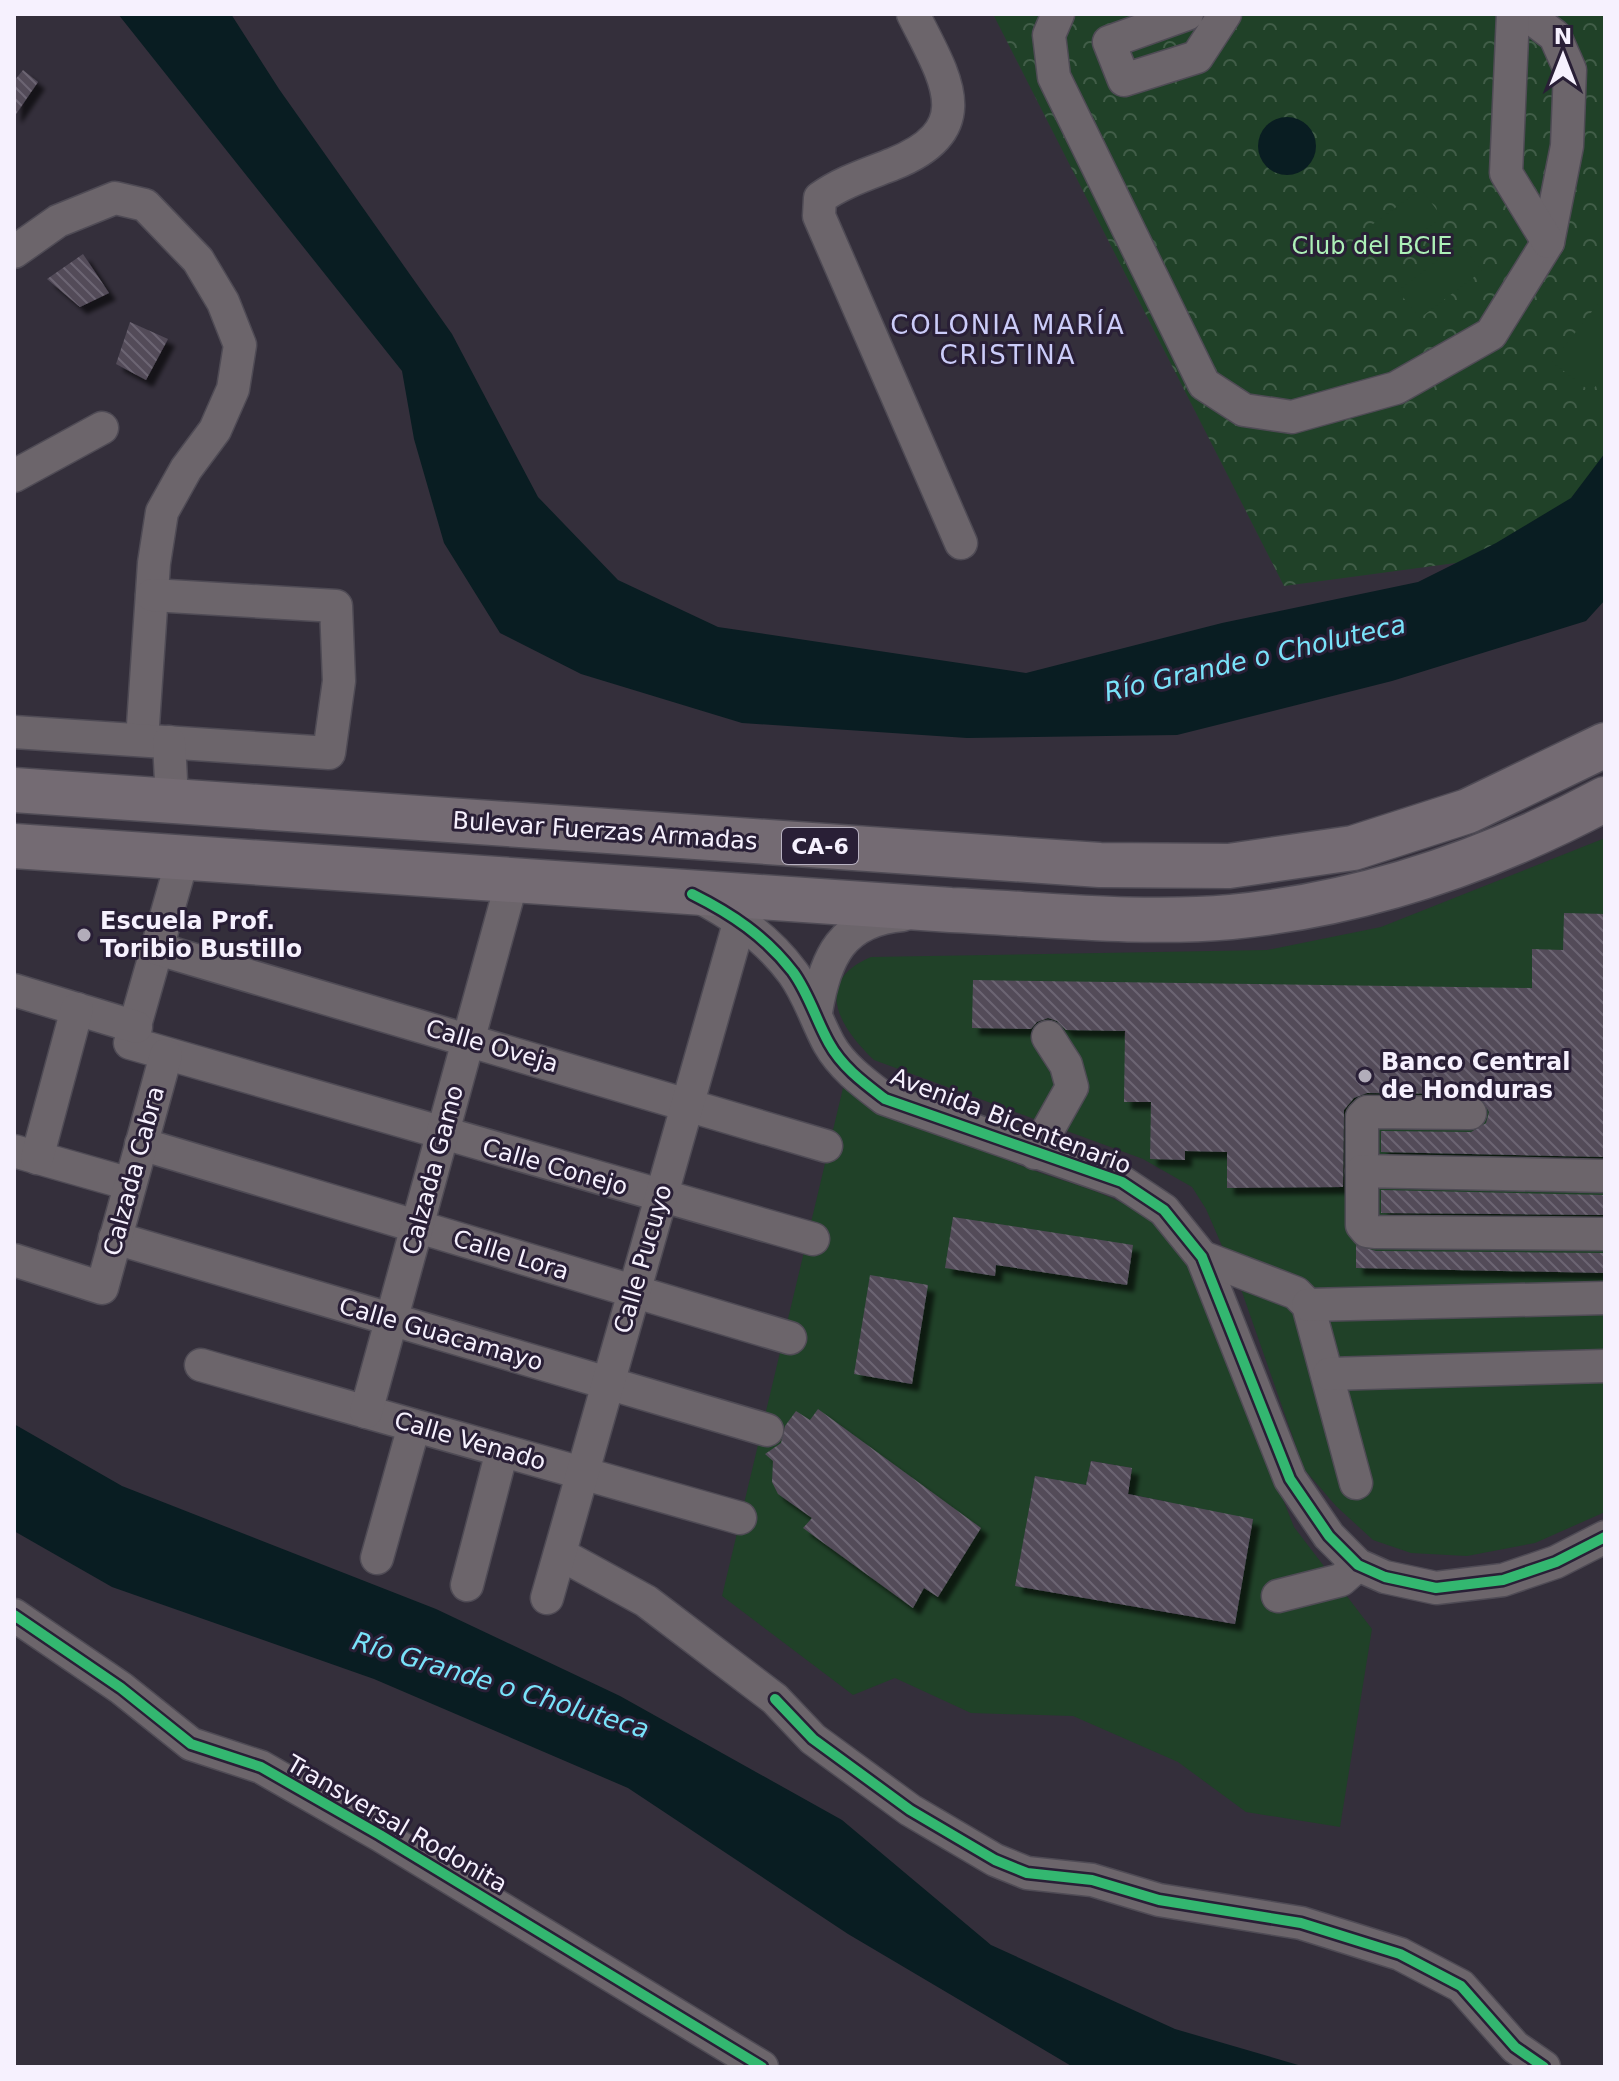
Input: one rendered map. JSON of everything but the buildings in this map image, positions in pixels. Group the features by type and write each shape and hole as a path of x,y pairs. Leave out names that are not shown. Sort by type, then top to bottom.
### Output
{"highway":[{"name":"Bulevar Fuerzas Armadas","path":"14,790 1100,865 1229,866 1353,848 1439,821 1468,811 1605,745"},
{"name":"CA-6","path":"14,846 951,910 1102,917 1229,917 1353,898 1486,856 1605,799"}],"street":[{"path":"913,14 948,94 948,118 944,128 939,137 900,161 836,187 820,198 819,216 961,543"},
{"path":"1058,14 1049,35 1054,77 1204,384 1244,410 1292,417 1396,388 1491,334 1548,242 1567,146 1570,70 1555,36 1526,14"},
{"path":"1187,14 1109,42 1124,80 1197,57 1225,14"},
{"path":"1513,14 1506,173 1548,242"},
{"path":"14,252 58,221 115,198 145,205 198,260 223,302 240,345 233,389 215,430 186,469 162,512 152,595 155,741 172,800"},
{"path":"14,476 102,428"},
{"path":"14,732 329,753 339,681 336,606 152,595"},
{"path":"14,990 136,1027 183,857"},
{"name":"Calzada Gamo","path":"366,1412 512,881"},
{"name":"Avenida Bicentenario","path":"692,894 740,920 766,941 794,974 830,1044 854,1076 885,1099 1122,1182 1164,1210 1202,1257 1290,1479 1329,1536 1358,1565 1385,1577 1436,1588 1503,1580 1556,1562 1605,1537"},
{"path":"816,1012 821,978 831,954 848,935 870,922 894,915 951,910"},
{"name":"Calle Pucuyo","path":"547,1598 740,920"},
{"name":"Calle Oveja","path":"158,949 826,1146"},
{"path":"77,1009 26,1154 130,1184"},
{"name":"Calle Conejo","path":"136,1027 130,1043 166,1055 813,1239"},
{"path":"1035,1153 1072,1087 1066,1065 1048,1037"},
{"name":"Calzada Cabra","path":"14,1260 102,1288 166,1055"},
{"path":"1470,1113 1367,1112 1362,1117 1362,1225 1367,1231 1605,1234"},
{"name":"Calle Lora","path":"141,1144 790,1338"},
{"path":"1362,1171 1605,1176"},
{"name":"Calle Guacamayo","path":"115,1238 767,1430"},
{"path":"1202,1257 1281,1287 1308,1305 1605,1298"},
{"path":"1308,1305 1356,1483"},
{"name":"Calle Venado","path":"201,1365 740,1518"},
{"path":"1329,1374 1605,1366"},
{"path":"377,1558 414,1426"},
{"path":"467,1585 502,1451"},
{"path":"560,1554 646,1601 775,1699 813,1739 837,1757 910,1810 995,1860 1027,1873 1092,1880 1159,1900 1301,1923 1400,1954 1461,1986 1515,2047 1544,2067"},
{"path":"1278,1596 1341,1580 1358,1565"},
{"name":"Transversal Rodonita","path":"14,1615 121,1688 191,1744 261,1767 336,1809 762,2067"}],"green space":[{"name":"Club del BCIE","path":"993,14 1605,14 1605,484 1508,556 1284,586"},
{"path":"1421,189 1442,217 1379,264 1358,235"},
{"path":"1460,243 1482,271 1420,318 1398,291"},
{"path":"1605,295 1605,374 1591,392 1552,362"},
{"path":"1605,838 1605,1512 1535,1543 1467,1556 1411,1553 1373,1540 1336,1506 1304,1469 1242,1292 1206,1209 1192,1187 1143,1159 874,1060 850,1034 837,1006 837,992 842,979 853,967 871,957 1267,950 1381,927"},
{"path":"843,1088 1037,1172 1127,1205 1167,1234 1186,1256 1294,1527 1372,1629 1340,1827 1246,1812 1178,1762 1073,1716 971,1713 895,1678 853,1695 722,1596","holes":["1091,1461 1132,1468 1128,1494 1169,1502 1165,1524 1253,1519 1234,1624 1016,1586 1035,1477 1086,1485"]}],"water":[{"name":"Río Grande o Choluteca","path":"118,14 231,14 279,89 452,334 538,497 618,580 718,627 1026,673 1222,623 1418,582 1496,543 1571,498 1605,453 1605,600 1586,621 1392,681 1177,735 967,738 742,723 581,674 500,633 444,543 414,439 402,371"},
{"path":"1287,117 1307,126 1316,146 1307,166 1287,175 1267,166 1258,146 1267,126"},
{"name":"Río Grande o Choluteca","path":"14,1424 122,1486 436,1609 620,1696 842,1820 991,1945 1175,2029 1305,2067 1073,2067 848,1934 628,1788 374,1679 112,1587 14,1531"}],"cycle path":[{"path":"692,894 747,927 771,947 804,989 834,1052 854,1074 885,1099 1122,1182 1164,1210 1202,1257 1290,1479 1329,1536 1358,1565 1385,1577 1436,1588 1503,1580 1556,1562 1605,1537"},
{"path":"14,1615 121,1688 191,1744 261,1767 380,1835 762,2067"},
{"path":"775,1699 813,1739 910,1810 995,1860 1027,1873 1092,1880 1159,1900 1301,1923 1400,1954 1461,1986 1515,2047 1544,2067"}],"place":[{"name":"Escuela Prof. Toribio Bustillo","path":"84,935"},
{"name":"Banco Central de Honduras","path":"1365,1076"}],"district":[{"name":"COLONIA MARÍA CRISTINA","path":"1008,340"}]}
